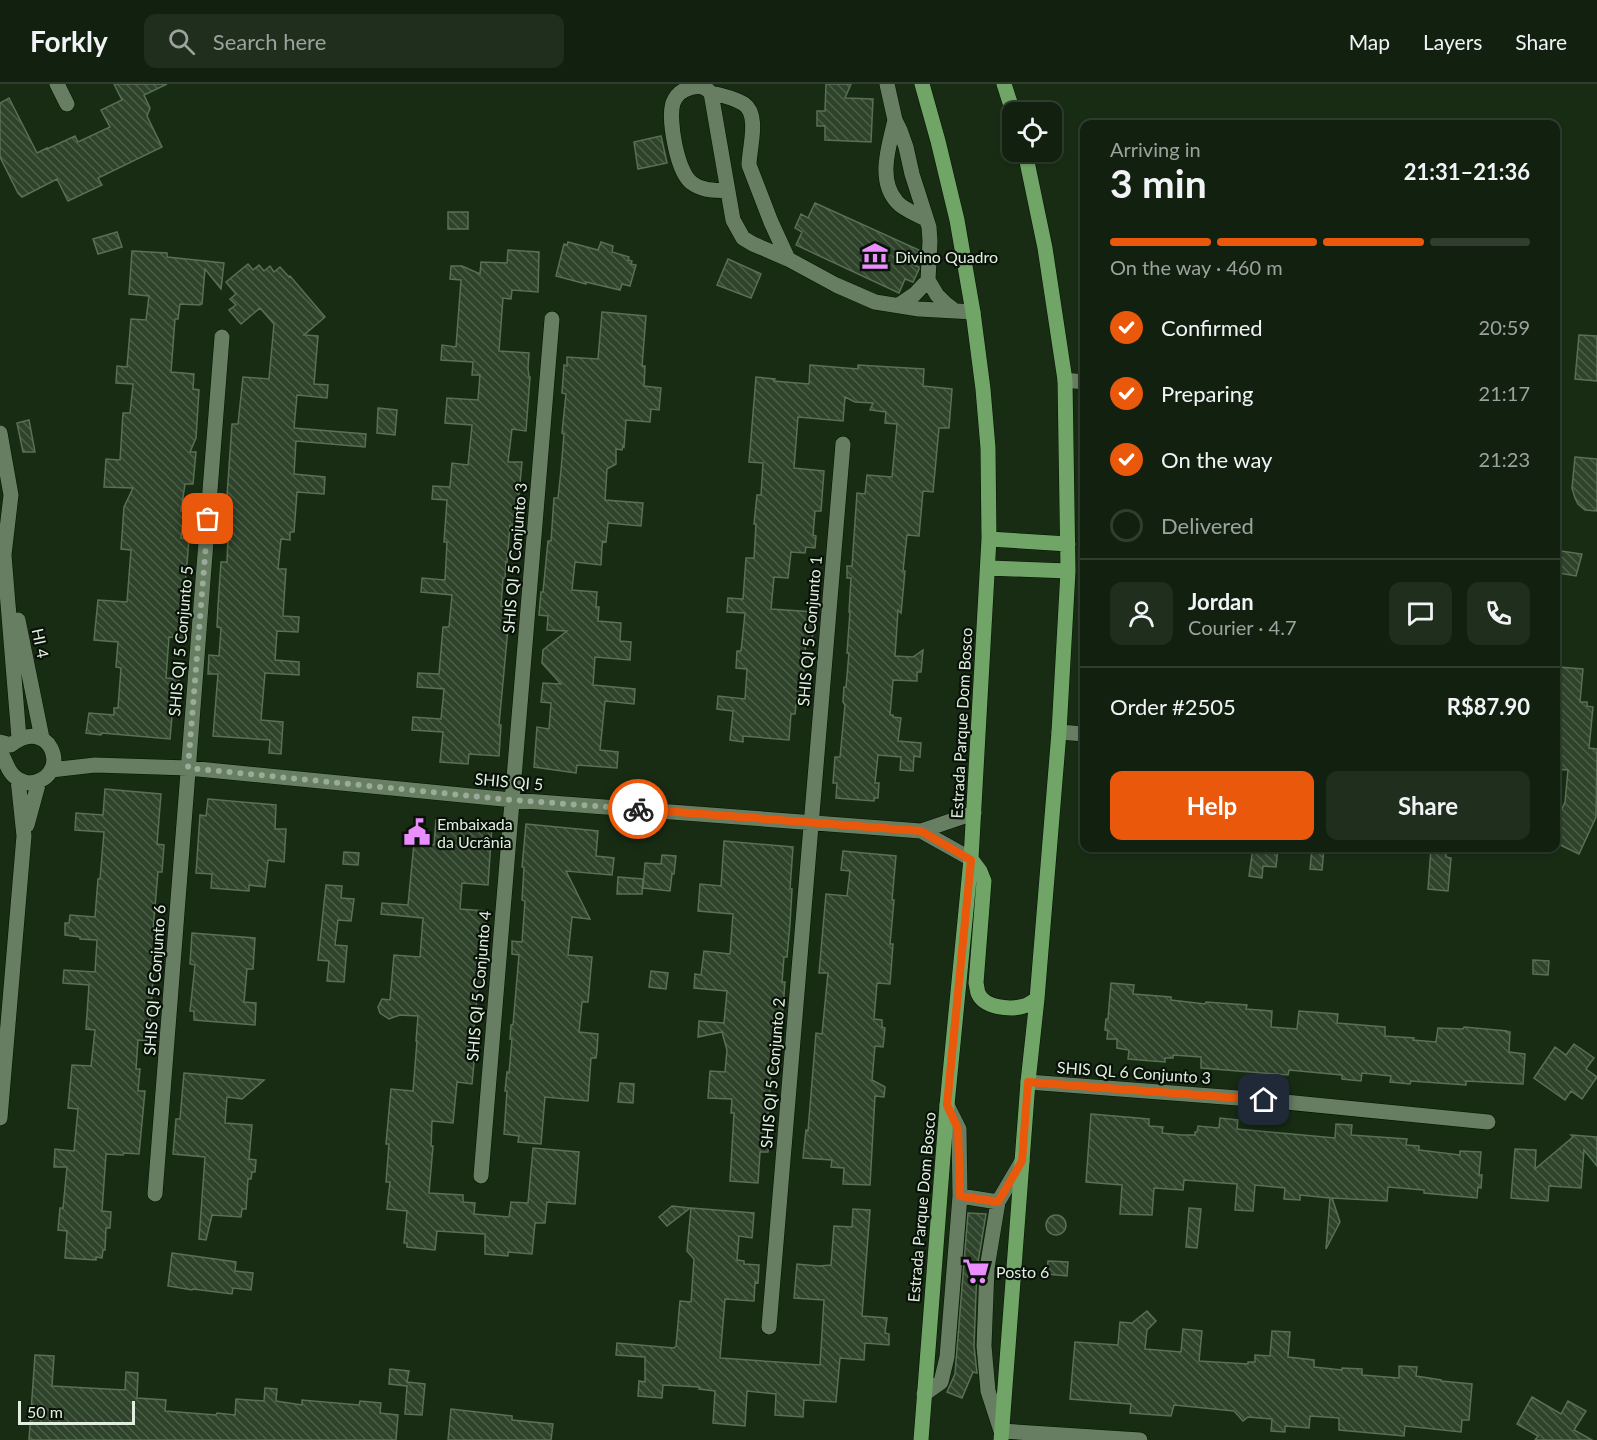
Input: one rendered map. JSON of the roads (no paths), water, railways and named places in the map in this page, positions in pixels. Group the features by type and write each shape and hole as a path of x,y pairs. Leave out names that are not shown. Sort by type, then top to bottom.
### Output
{"main road":[{"name":"Estrada Parque Dom Bosco","path":"921,1440 947,1105 971,860 989,539 987,430 973,312 957,220 922,84"},
{"path":"1004,84 1010,102"},
{"path":"1001,1435 1028,1082 1059,732 1068,571 1065,380 1045,248 1027,162"},
{"path":"989,539 1068,544"},
{"path":"988,568 1068,571"},
{"path":"971,860 980,871 984,881 976,983 978,993 990,1005 1020,1007 1037,999"}],"street":[{"path":"57,84 67,105"},
{"path":"887,84 895,120 906,147 929,227 928,280 941,300 955,311"},
{"path":"728,191 700,188 690,182 682,171 675,145 671,113 678,94 687,88 706,87 711,93 728,191 733,220 743,238 875,302 920,309 973,312"},
{"path":"711,93 745,105 750,112 753,123 749,165 788,259"},
{"path":"895,120 885,172 890,193 898,204 926,219"},
{"path":"899,304 915,294 928,280"},
{"name":"SHIS QI 5 Conjunto 3","path":"512,800 552,319"},
{"name":"SHIS QI 5 Conjunto 5","path":"188,768 222,337"},
{"path":"1065,380 1080,382"},
{"name":"HI 4","path":"0,433 11,495 4,555 19,738"},
{"name":"SHIS QI 5 Conjunto 1","path":"811,822 843,444"},
{"name":"HI 4","path":"4,555 42,738"},
{"path":"1059,732 1080,735"},
{"path":"0,742 11,745 27,735 42,738 53,751 54,761 51,770 44,778 32,783 13,775 0,752"},
{"name":"SHIS QI 5","path":"53,751 95,765"},
{"name":"SHIS QI 5","path":"51,770 95,765 188,768 512,800 921,831 974,813"},
{"name":"SHIS QI 5 Conjunto 6","path":"155,1194 188,768"},
{"path":"18,779 24,836"},
{"path":"0,1118 24,836 39,781"},
{"name":"SHIS QI 5 Conjunto 4","path":"481,1176 512,800"},
{"name":"SHIS QI 5 Conjunto 2","path":"769,1328 811,822"},
{"name":"SHIS QI 5","path":"921,831 971,860"},
{"name":"SHIS QL 6 Conjunto 3","path":"1028,1082 1264,1100 1488,1122"},
{"path":"924,1394 941,1382 947,1357 960,1196 958,1129 947,1105"},
{"path":"1022,1161 998,1202 987,1268 984,1346 988,1390 1001,1435 1140,1440"},
{"path":"960,1196 998,1202"}],"place":[{"name":"Divino Quadro","path":"875,256"},
{"name":"Embaixada da Ucrânia","path":"417,832"},
{"name":"Posto 6","path":"976,1271"}]}
